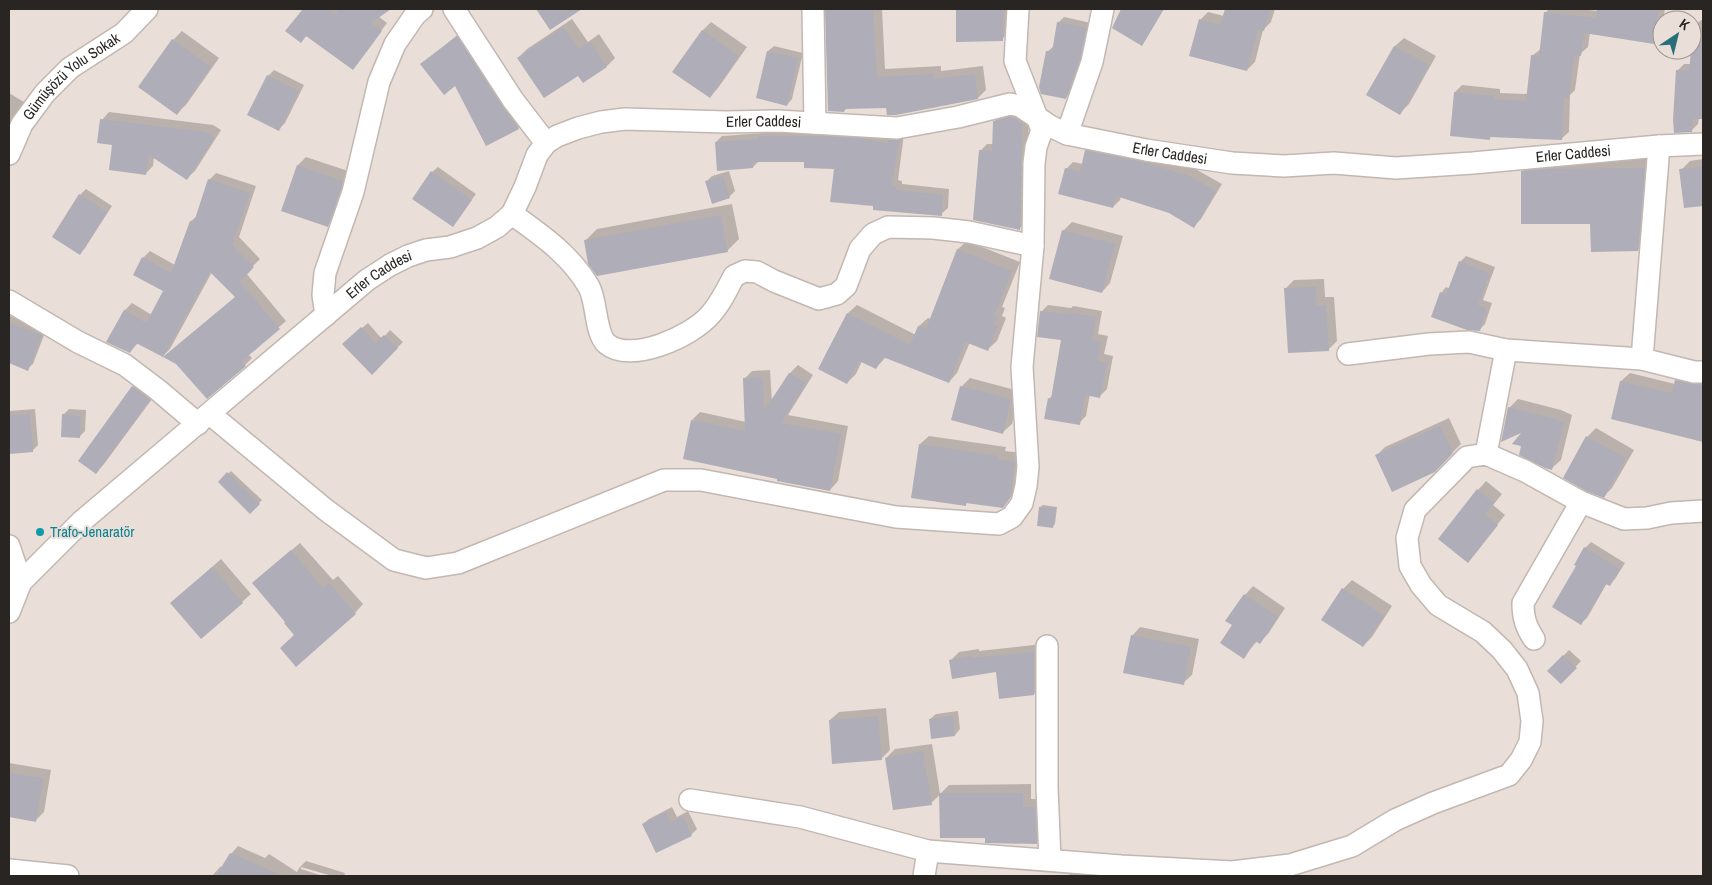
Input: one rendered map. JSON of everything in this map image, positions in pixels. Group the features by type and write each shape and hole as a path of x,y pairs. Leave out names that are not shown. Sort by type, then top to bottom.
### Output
{"street":[{"name":"Gümüşözü Yolu Sokak","path":"9,154 22,124 45,93 70,68 124,33 147,9"},
{"path":"326,315 323,295 325,273 353,192 379,82 395,44 415,15 422,9"},
{"path":"454,9 513,100 546,143"},
{"path":"814,9 815,123"},
{"path":"9,301 78,342 125,365 158,390 204,419 394,560 426,568 458,563 664,480 701,480 896,517 999,524 1012,517 1022,503 1026,486 1028,466 1022,366 1033,246 1034,163 1036,146 1042,130 1039,118 1015,60 1018,9"},
{"path":"1067,134 1092,62 1103,9"},
{"name":"Erler Caddesi","path":"9,612 21,582 88,516 367,280 408,256 426,250 450,247 477,238 497,228 512,214 537,155 546,143 557,136 578,128 601,122 625,119 726,122 778,121 897,128 958,117 1010,104 1020,106 1050,126 1067,134 1146,150 1232,163 1284,166 1334,163 1396,168 1703,144"},
{"path":"1642,359 1659,146"},
{"path":"512,214 547,239 573,264 590,288 598,320 599,333 606,344 622,351 648,349 692,330 709,316 726,292 734,276 745,271 757,272 818,299 837,294 846,286 860,249 873,234 888,227 933,228 969,232 1033,246"},
{"path":"1348,354 1429,344 1470,342 1506,350 1642,359 1694,372 1703,372"},
{"path":"1486,454 1506,350"},
{"path":"690,800 800,817 928,851 1232,872 1290,864 1352,846 1403,817 1433,803 1509,775 1521,760 1530,742 1532,721 1528,693 1517,670 1502,650 1483,632 1438,605 1421,585 1410,566 1407,538 1415,510 1467,457 1486,454 1525,470 1581,502 1624,519 1703,511"},
{"path":"1534,639 1526,626 1523,604 1581,502"},
{"path":"9,546 21,582"},
{"path":"1047,646 1047,779 1050,860"},
{"path":"924,876 928,851"},
{"path":"9,870 68,876"}],"building":[{"path":"303,9 327,9 335,15 340,9 391,9 371,23 382,31 353,70 306,36 301,43 285,31"},
{"path":"536,9 582,9 550,30"},
{"path":"825,9 873,9 877,77 933,74 933,79 975,74 978,99 896,115 887,115 886,108 845,109 844,112 828,111"},
{"path":"956,9 1003,9 1003,41 956,42"},
{"path":"1121,9 1164,9 1142,46 1112,28"},
{"path":"1225,9 1270,9 1264,31 1258,29 1247,71 1189,56 1199,19 1220,25"},
{"path":"1597,9 1659,9 1652,10 1652,44 1584,33 1581,56 1574,55 1569,98 1564,97 1562,140 1490,137 1490,140 1450,136 1454,92 1494,96 1493,99 1526,101 1531,55 1539,56 1544,12 1596,18"},
{"path":"1057,22 1086,28 1080,59 1066,99 1041,94 1039,87 1046,51 1052,52"},
{"path":"563,27 579,49 590,42 607,67 583,83 578,76 544,98 517,58"},
{"path":"702,30 739,56 710,98 672,72"},
{"path":"457,36 519,129 486,146 455,86 444,95 420,64"},
{"path":"172,39 211,67 177,115 138,87"},
{"path":"1703,42 1703,119 1693,119 1692,132 1674,133 1676,70 1689,71 1690,60 1702,60"},
{"path":"1394,46 1429,65 1400,115 1366,95"},
{"path":"767,51 798,58 787,106 756,98"},
{"path":"267,75 299,91 279,131 247,115"},
{"path":"1010,117 1022,123 1020,230 973,220 979,150 992,151 993,121"},
{"path":"100,119 206,132 214,138 187,180 149,155 146,175 109,170 112,145 97,143"},
{"path":"758,136 822,136 858,138 888,143 888,140 899,140 892,186 896,187 896,190 943,195 942,216 873,210 873,206 830,202 834,169 804,168 804,162 753,162 753,168 717,171 715,142 758,139"},
{"path":"1085,150 1184,173 1216,191 1194,228 1169,213 1116,196 1113,208 1058,194 1065,168 1080,172"},
{"path":"297,165 343,181 328,227 281,211"},
{"path":"1703,167 1703,206 1684,208 1679,169"},
{"path":"1645,168 1638,251 1591,252 1590,224 1521,224 1521,171"},
{"path":"431,171 472,200 453,227 412,199"},
{"path":"723,176 730,198 712,204 705,181"},
{"path":"208,179 250,193 232,245 254,267 240,282 280,329 242,361 246,366 207,399 176,364 136,343 130,353 106,342 124,310 146,323 163,291 133,275 142,257 171,273 190,221 194,222","holes":["210,272 235,297 163,357"]},
{"path":"79,194 107,212 80,255 52,237"},
{"path":"721,215 728,252 597,276 588,264 584,240"},
{"path":"1062,230 1115,244 1102,293 1049,279"},
{"path":"957,249 1012,271 994,316 997,317 994,325 998,326 988,351 965,342 949,383 883,357 876,369 859,361 847,384 818,369 847,313 910,345 918,326 926,329"},
{"path":"1459,261 1490,273 1478,305 1487,309 1480,331 1467,330 1431,317 1440,292 1446,295"},
{"path":"1316,287 1317,306 1326,305 1329,351 1288,353 1284,288"},
{"path":"1040,311 1065,314 1065,312 1096,317 1092,340 1102,342 1098,361 1107,363 1100,398 1085,395 1080,425 1044,419 1048,398 1051,399 1061,340 1037,337"},
{"path":"9,323 42,335 28,371 9,363"},
{"path":"361,327 375,343 384,335 398,348 372,375 342,344"},
{"path":"789,373 806,383 781,423 841,434 830,491 777,481 777,479 683,459 691,420 745,431 743,378 763,377 764,411"},
{"path":"1675,380 1703,386 1703,442 1611,419 1620,381 1672,393"},
{"path":"132,386 150,400 96,474 78,461"},
{"path":"960,386 1011,399 1003,434 951,420"},
{"path":"1508,407 1556,419 1564,423 1552,470 1519,455 1521,446 1512,444 1521,433 1501,442"},
{"path":"30,414 33,452 9,454 9,415"},
{"path":"62,414 81,416 80,438 61,437"},
{"path":"1440,426 1453,453 1435,472 1392,492 1375,455"},
{"path":"1586,436 1626,458 1604,498 1586,491 1563,478"},
{"path":"919,444 998,456 997,459 1015,462 1010,498 1003,508 966,503 966,506 911,498"},
{"path":"227,472 260,504 250,514 218,482"},
{"path":"1477,489 1494,503 1485,515 1498,525 1468,563 1438,539"},
{"path":"1039,507 1056,509 1053,528 1037,526"},
{"path":"1584,547 1620,569 1610,586 1606,584 1581,625 1552,607 1576,566 1574,565"},
{"path":"291,550 323,588 329,583 356,614 296,667 280,648 294,635 252,583"},
{"path":"212,567 243,603 201,639 170,603"},
{"path":"1342,588 1384,616 1363,647 1321,620"},
{"path":"1244,594 1278,617 1260,644 1255,641 1244,659 1220,643 1232,625 1225,621"},
{"path":"1131,635 1191,647 1184,685 1123,673"},
{"path":"1034,652 1034,695 999,699 996,672 952,679 949,660 971,656 972,658"},
{"path":"1563,655 1577,668 1561,684 1547,671"},
{"path":"878,716 882,760 832,764 829,720"},
{"path":"953,716 955,736 931,739 929,719"},
{"path":"923,751 932,805 893,810 885,758"},
{"path":"9,773 43,778 36,822 9,817"},
{"path":"939,793 1023,793 1023,807 1035,807 1037,844 985,843 985,838 940,838"},
{"path":"666,812 671,822 683,816 692,836 656,853 642,824"},
{"path":"230,853 284,876 216,876"}],"place":[{"name":"Trafo-Jenaratör","path":"40,532"}]}
